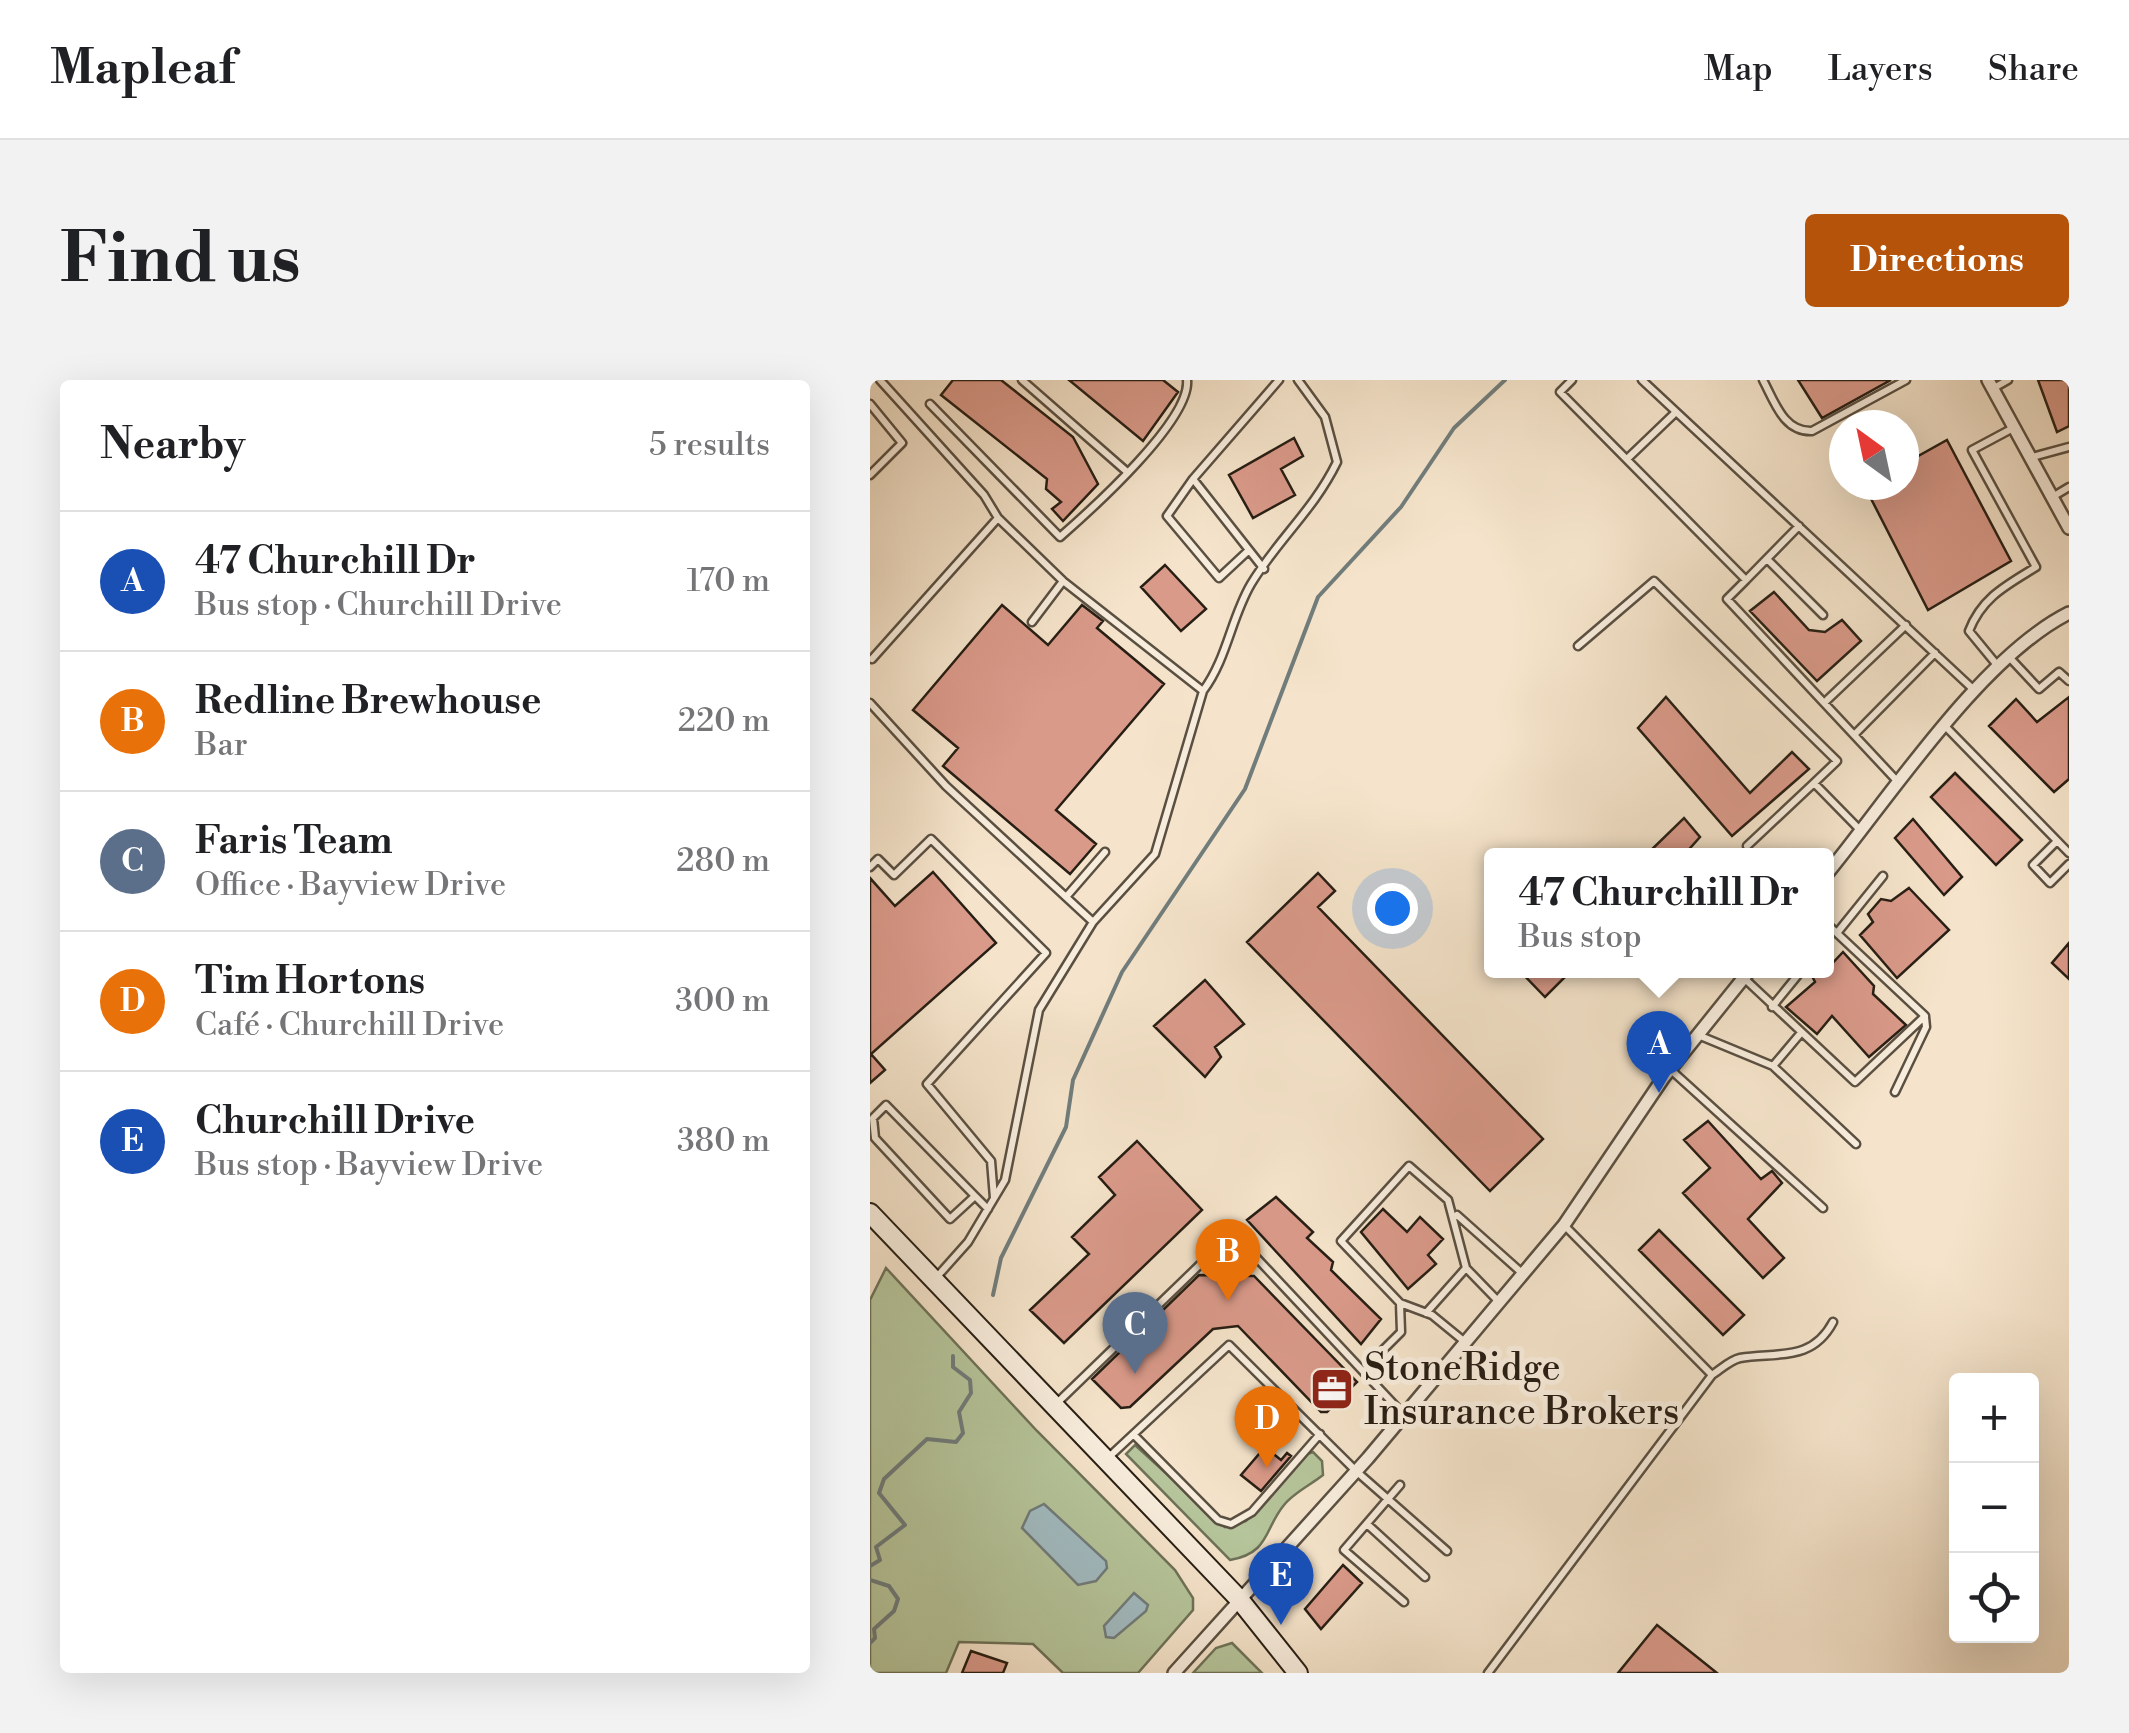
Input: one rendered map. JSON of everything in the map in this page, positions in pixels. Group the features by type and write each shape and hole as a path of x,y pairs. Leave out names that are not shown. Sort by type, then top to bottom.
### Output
{"street":[{"path":"1990,384 2069,528"},
{"path":"1834,865 1998,666 2069,613"},
{"path":"1174,1673 1356,1471 1564,1225 1670,1070 1744,978"},
{"path":"870,1213 1239,1599 1298,1673"}],"lane":[{"path":"880,380 984,496 998,518 1062,581 1204,691"},
{"path":"1022,380 1126,471"},
{"path":"930,404 1060,537 1165,429 1188,394 1186,380"},
{"path":"1249,550 1219,578 1168,516 1193,478 1279,380"},
{"path":"934,1280 968,1242 994,1200 1010,1163 1040,1010 1093,922 1154,854 1204,691 1216,675 1251,584 1319,500 1337,462 1325,417 1298,380"},
{"path":"1572,380 1560,392 1746,580"},
{"path":"1642,380 1975,691"},
{"path":"1763,380 1788,425 1798,432 1812,431 1906,380"},
{"path":"1990,384 2008,380"},
{"path":"870,404 902,442 870,475"},
{"path":"1627,459 1676,412"},
{"path":"1998,666 1969,631 1975,614 1984,601 2036,567 1972,450 2015,427"},
{"path":"2032,458 2069,447"},
{"path":"1193,478 1264,568"},
{"path":"2052,497 2069,487"},
{"path":"872,659 998,518"},
{"path":"1799,526 1727,599 1900,784"},
{"path":"1767,559 1822,614"},
{"path":"1578,646 1654,580 1837,761 1747,846"},
{"path":"1032,622 1062,581"},
{"path":"1824,703 1906,626"},
{"path":"1854,736 1935,653"},
{"path":"2008,656 2039,690 2058,672 2069,682"},
{"path":"870,703 946,786 1093,922"},
{"path":"1946,727 2069,853"},
{"path":"1814,783 1862,832"},
{"path":"870,866 878,859 894,875 931,839 1046,953 926,1084 991,1161 994,1200"},
{"path":"2057,841 2033,865 2050,882 2069,864"},
{"path":"1066,897 1104,852"},
{"path":"1837,933 1883,876"},
{"path":"1834,931 1925,1016 1926,1027 1896,1092"},
{"path":"1750,978 1772,1007 1855,1082 1925,1016"},
{"path":"1772,1007 1796,978"},
{"path":"1773,1066 1800,1034"},
{"path":"1698,1036 1773,1066 1856,1144"},
{"path":"1670,1070 1822,1208"},
{"path":"974,1196 950,1219 875,1138 873,1118 886,1106 988,1209"},
{"path":"1465,1342 1426,1313 1400,1303 1341,1240 1410,1166 1448,1200 1455,1213 1466,1268 1499,1302"},
{"path":"1455,1213 1523,1274"},
{"path":"1564,1225 1712,1376"},
{"path":"1052,1407 1212,1252 1254,1254 1404,1414"},
{"path":"1426,1313 1466,1268"},
{"path":"1377,1356 1401,1332 1400,1303"},
{"path":"1488,1673 1712,1376 1736,1358 1771,1358 1802,1352 1825,1337 1833,1322"},
{"path":"1104,1462 1229,1345 1356,1471 1447,1551"},
{"path":"1134,1434 1218,1520 1231,1524 1252,1512 1320,1434"},
{"path":"1400,1485 1344,1550 1404,1602"},
{"path":"1367,1524 1425,1577"}],"green space":[{"path":"886,1268 1037,1431 1175,1570 1193,1598 1193,1610 1138,1673 1063,1673 1033,1644 959,1642 946,1673 870,1673 870,1300"},
{"path":"1135,1445 1225,1527 1246,1521 1301,1456 1313,1452 1322,1461 1323,1475 1288,1501 1259,1546 1230,1560 1126,1454"},
{"path":"1232,1643 1262,1673 1193,1673 1216,1648"}],"water":[{"path":"1044,1504 1106,1561 1107,1568 1096,1581 1078,1585 1022,1528 1030,1511"},
{"path":"1134,1593 1148,1605 1146,1611 1114,1638 1106,1637 1104,1626"}],"building":[{"path":"953,380 1001,380 1073,437 1098,484 1063,521 1052,509 1061,502 1046,489 1047,479 941,395"},
{"path":"1069,380 1163,380 1178,392 1143,441"},
{"path":"1798,380 1891,380 1837,410 1829,410 1822,418"},
{"path":"2038,380 2069,380 2069,426 2057,432"},
{"path":"1294,438 1303,456 1281,469 1295,495 1253,518 1229,475"},
{"path":"1947,440 2011,561 1928,610 1872,500 1919,500 1919,456"},
{"path":"1165,565 1206,609 1181,631 1141,587"},
{"path":"1774,592 1809,630 1825,632 1842,620 1861,641 1817,681 1750,611"},
{"path":"1002,605 1048,645 1082,605 1103,621 1097,628 1164,684 1056,810 1096,844 1070,874 943,766 958,748 913,710"},
{"path":"1666,697 1750,793 1792,752 1809,769 1732,836 1638,728"},
{"path":"2069,697 2069,779 2054,792 1989,726 2016,699 2037,722"},
{"path":"1955,773 2022,840 1996,865 1931,797"},
{"path":"1684,818 1700,837 1690,848 1653,848"},
{"path":"1913,819 1962,877 1944,895 1895,838"},
{"path":"933,872 996,943 871,1054 885,1070 870,1083 870,878 895,906"},
{"path":"1318,873 1335,891 1318,907 1543,1139 1490,1191 1247,942"},
{"path":"1909,888 1949,930 1897,978 1860,935 1873,922 1868,914 1881,899 1891,901"},
{"path":"2069,943 2069,979 2052,963"},
{"path":"1843,952 1874,986 1873,994 1906,1025 1869,1057 1832,1016 1817,1034 1786,1007 1815,982 1813,978 1834,978 1834,962"},
{"path":"1527,978 1564,978 1545,997"},
{"path":"1205,980 1244,1024 1215,1047 1221,1057 1205,1077 1154,1026"},
{"path":"1708,1121 1761,1179 1772,1171 1782,1183 1748,1219 1784,1258 1763,1278 1683,1193 1710,1168 1684,1140"},
{"path":"1137,1141 1202,1210 1064,1343 1030,1310 1089,1254 1072,1237 1115,1195 1099,1177"},
{"path":"1276,1197 1313,1232 1307,1238 1333,1262 1331,1270 1381,1319 1361,1344 1247,1220"},
{"path":"1383,1209 1407,1232 1420,1217 1443,1239 1428,1255 1436,1264 1408,1289 1361,1232"},
{"path":"1659,1230 1744,1315 1723,1335 1639,1250"},
{"path":"1199,1275 1254,1276 1357,1382 1327,1412 1321,1412 1238,1326 1213,1329 1130,1407 1121,1408 1092,1379"},
{"path":"1265,1447 1281,1460 1287,1453 1291,1456 1261,1491 1241,1475"},
{"path":"1343,1565 1362,1583 1321,1629 1305,1609"},
{"path":"1657,1625 1717,1673 1618,1673"},
{"path":"971,1651 1007,1663 1003,1673 962,1673"}],"waterway":[{"path":"993,1295 1001,1258 1066,1127 1073,1080 1122,972 1245,789 1318,597 1401,507 1454,428 1505,380"},
{"path":"870,1566 880,1560 876,1547 905,1525 879,1493 884,1479 927,1439 956,1442 963,1433 959,1412 971,1393 970,1380 953,1367 953,1356"},
{"path":"870,1580 889,1586 898,1599 894,1611 874,1629 875,1638 870,1643"}],"place":[{"name":"47 Churchill Dr","path":"1659,1093"},
{"name":"Redline Brewhouse","path":"1228,1301"},
{"name":"Faris Team","path":"1135,1374"},
{"name":"StoneRidge Insurance Brokers","path":"1332,1389"},
{"name":"Tim Hortons","path":"1267,1468"},
{"name":"Churchill Drive","path":"1281,1625"}]}
